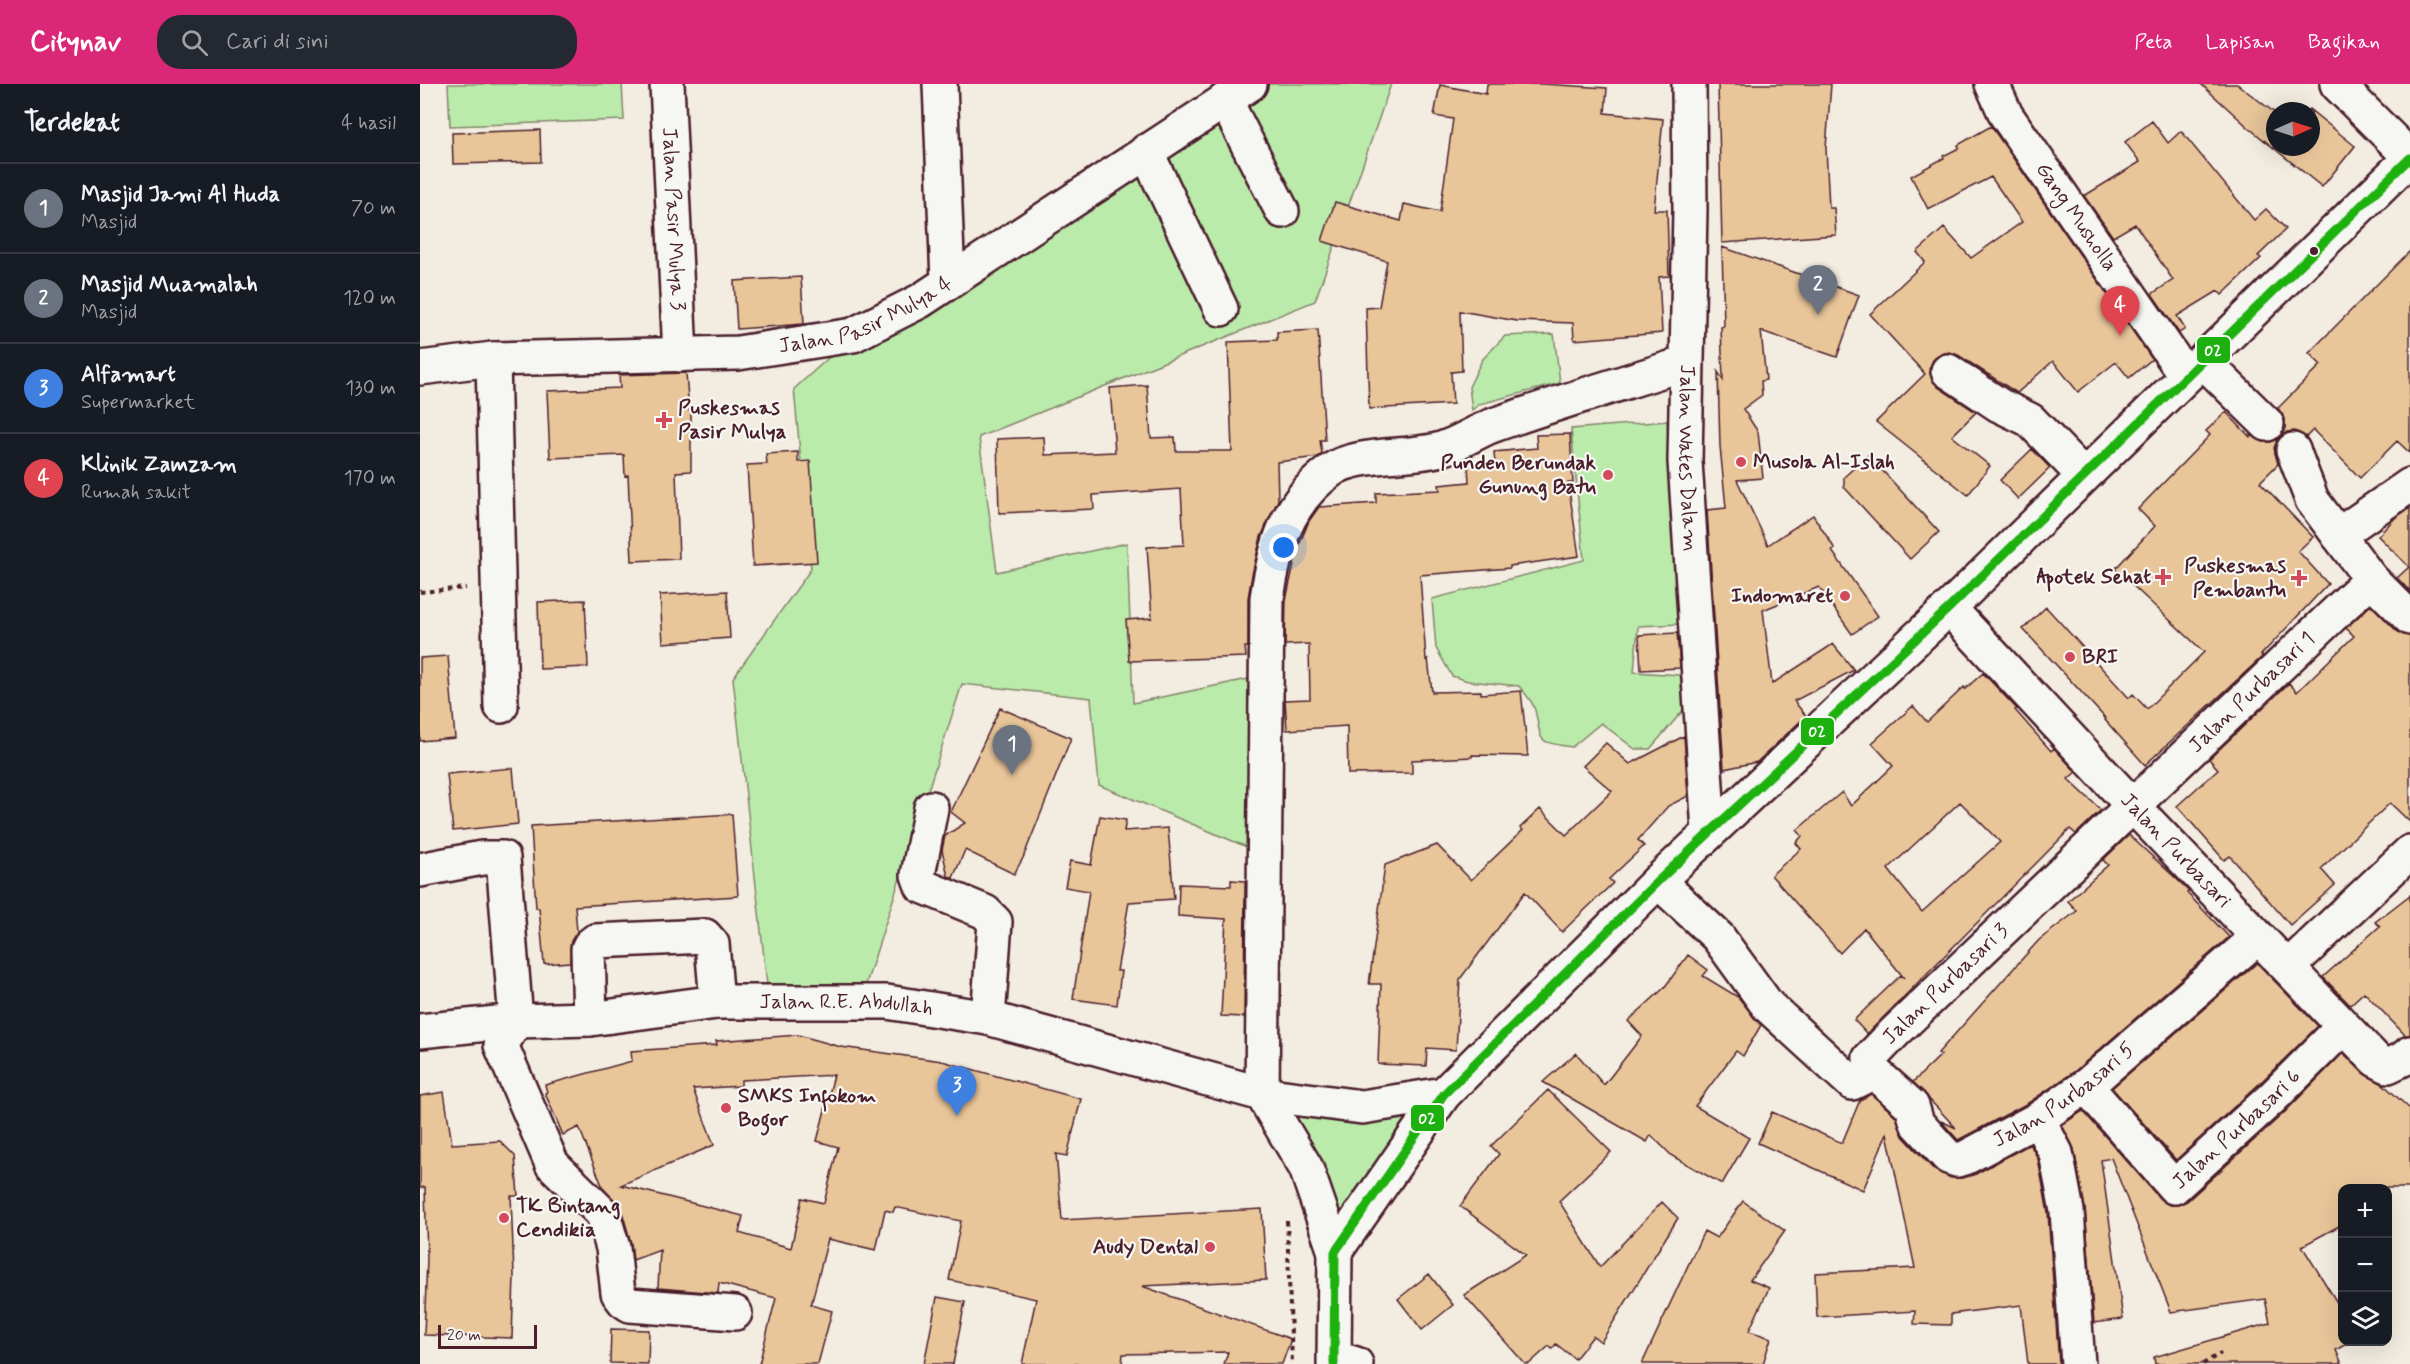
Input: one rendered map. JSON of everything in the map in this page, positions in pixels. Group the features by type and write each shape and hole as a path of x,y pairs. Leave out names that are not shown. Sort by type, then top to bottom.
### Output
{"street":[{"name":"Jalan Pasir Mulya 3","path":"667,84 680,355"},
{"path":"939,84 948,281"},
{"name":"Jalan Wates Dalam","path":"1689,84 1690,209 1685,461 1709,832"},
{"name":"Gang Musholla","path":"1992,84 2006,115 2194,368"},
{"path":"1335,1252 1444,1094 1658,881 1949,608 2410,157 2337,84"},
{"name":"Jalan Pasir Mulya 4","path":"420,368 493,359 738,353 853,335 920,301 1237,92"},
{"path":"1237,92 1282,211"},
{"path":"1146,151 1221,309"},
{"path":"493,359 501,706"},
{"path":"1342,1362 1335,1252 1306,1168 1262,1094 1267,598 1274,557 1282,531 1315,482 1332,469 1348,462 1443,448 1491,426 1686,363"},
{"path":"2194,368 2267,424"},
{"path":"1948,371 1999,405 2030,420 2083,475"},
{"path":"2293,450 2312,500 2371,579 2410,618"},
{"path":"2338,535 2410,485"},
{"name":"Jalan Purbasari 1","path":"2132,805 2371,579"},
{"name":"Jalan Purbasari","path":"1949,608 2132,805 2288,967 2342,1028 2376,1060 2388,1066 2410,1053"},
{"name":"Jalan Purbasari 3","path":"1874,1072 1870,1058 2132,805"},
{"path":"931,808 918,875 919,882 922,886 985,912 995,922 988,1018"},
{"path":"2288,967 2410,852"},
{"path":"420,858 464,862"},
{"path":"420,870 482,858 503,858 516,1021 501,1044 552,1164 603,1214 613,1248 618,1293 630,1305 735,1313"},
{"path":"1658,881 1718,938 1768,1006 1852,1083 1874,1072"},
{"path":"590,1019 588,950 595,941 705,936 712,944 717,1002"},
{"name":"Jalan Purbasari 5","path":"1874,1072 1912,1106 1917,1123 1948,1157 1957,1160 1965,1158 2038,1119 2086,1086 2258,937"},
{"name":"Jalan R.E. Abdullah","path":"420,1031 516,1021 590,1019 717,1002 886,1002 988,1018 1262,1094 1362,1107 1444,1094"},
{"name":"Jalan Purbasari 6","path":"2086,1086 2174,1187 2272,1098 2342,1028"},
{"path":"2038,1119 2056,1153 2067,1211 2078,1364"}],"path":[{"path":"420,592 500,585"},
{"path":"1286,1213 1292,1364"},
{"path":"2202,1364 2221,1353"}],"green space":[{"path":"448,84 622,84 624,120 450,126"},
{"path":"1243,84 1391,84 1315,301 979,437 997,572 1127,543 1133,703 1258,677 1266,855 1099,785 1091,698 962,684 860,1003 769,1003 733,678 811,569 794,389 856,333"},
{"path":"1554,334 1560,383 1480,404 1472,410 1469,387 1482,360 1505,336"},
{"path":"1667,421 1679,624 1638,626 1634,672 1680,675 1686,707 1650,749 1635,749 1601,723 1572,747 1551,744 1542,739 1534,707 1519,686 1468,681 1452,676 1436,648 1432,599 1584,560 1571,429"},
{"path":"1262,1094 1444,1094 1335,1252"}],"building":[{"path":"1487,84 1542,84 1607,88 1605,113 1663,119 1654,210 1667,210 1669,276 1659,277 1662,333 1574,340 1573,323 1517,321 1460,311 1462,371 1451,372 1453,404 1369,409 1366,308 1379,307 1387,261 1322,241 1335,202 1401,221 1404,204 1440,212 1453,119 1434,116 1440,85 1486,94"},
{"path":"1718,84 1831,84 1826,148 1829,208 1834,208 1836,235 1722,243"},
{"path":"2201,84 2237,84 2266,106 2266,142"},
{"path":"2320,118 2355,146 2322,187 2284,156 2320,156"},
{"path":"2152,121 2168,143 2181,131 2254,220 2266,209 2286,229 2258,256 2261,258 2222,295 2218,291 2177,316 2185,329 2179,333 2152,294 2173,280 2135,224 2113,237 2084,196 2140,162 2125,142"},
{"path":"1991,126 2152,359 2129,378 2116,362 2078,392 2053,361 2017,393 1958,355 1949,352 1939,355 1933,360 1929,369 1932,380 1938,387 1976,412 1952,436 1990,466 1968,495 1876,422 1925,374 1870,314 1925,262 1917,252 1944,228 1971,258 2022,222 1991,177 1928,209 1911,176 1944,158 1943,156 1959,148 1958,145"},
{"path":"540,130 541,162 453,164 452,133"},
{"path":"1722,247 1859,295 1837,357 1761,331 1766,380 1761,381 1762,395 1743,409 1758,432 1763,478 1737,480 1768,545 1813,515 1835,549 1832,551 1878,616 1852,634 1819,587 1763,610 1772,684 1833,644 1854,670 1794,701 1806,716 1757,762 1724,769 1707,510 1726,508 1720,446 1718,372 1723,380"},
{"path":"2410,251 2410,453 2397,441 2360,478 2313,430 2306,437 2295,431 2281,436 2285,428 2285,420 2278,408 2321,365 2309,353"},
{"path":"801,277 804,324 737,329 734,281"},
{"path":"1318,330 1325,440 1320,440 1322,454 1318,457 1277,462 1278,500 1261,537 1248,598 1246,657 1129,661 1126,620 1152,618 1147,547 1184,545 1181,489 1093,495 1094,509 999,513 997,439 1044,437 1045,455 1115,452 1110,388 1147,385 1151,438 1175,437 1176,451 1232,451 1228,342 1277,340 1277,332"},
{"path":"686,373 689,411 691,411 691,471 676,472 679,559 632,561 628,475 625,476 624,455 550,458 547,391 620,388 619,375"},
{"path":"2226,412 2250,437 2251,435 2263,442 2271,442 2278,438 2274,448 2278,464 2260,482 2313,537 2298,551 2328,584 2261,655 2263,656 2145,765 2023,629 2046,607 2129,698 2133,694 2147,709 2204,652 2115,569 2155,526 2138,509 2210,435 2206,431"},
{"path":"1570,434 1573,483 1568,483 1579,556 1510,566 1510,568 1420,575 1426,660 1428,659 1432,692 1481,691 1481,694 1521,691 1528,756 1472,755 1472,757 1412,760 1412,773 1348,774 1347,726 1287,730 1285,700 1310,699 1309,644 1285,645 1286,600 1297,550 1309,521 1319,507 1376,503 1376,493 1440,490 1439,485 1469,482 1468,465 1495,465 1494,452 1537,448 1536,435"},
{"path":"2032,449 2050,468 2018,499 2000,480"},
{"path":"798,452 798,462 810,461 817,562 753,566 747,465 767,464 766,454"},
{"path":"1868,455 1939,532 1910,559 1844,487 1844,477"},
{"path":"2410,508 2410,591 2397,578 2409,567 2378,536 2395,518"},
{"path":"727,591 730,638 663,643 660,595"},
{"path":"585,600 588,667 540,669 538,602"},
{"path":"2371,605 2397,631 2410,636 2410,822 2390,803 2321,869 2335,885 2290,925 2230,856 2224,860 2177,806 2218,769 2209,759 2289,683 2297,692 2354,636 2346,628"},
{"path":"1677,633 1680,668 1641,670 1639,635"},
{"path":"448,656 455,738 420,741 420,658"},
{"path":"1983,673 2017,709 2015,710 2051,751 2054,748 2076,772 2068,779 2101,810 2076,834 2070,829 1867,1034 1854,1020 1901,975 1904,978 1864,928 1840,953 1771,875 1801,849 1796,843 1802,836 1797,830 1842,792 1851,806 1893,766 1872,743 1913,706 1927,722 1964,687 1965,689","holes":["1960,802 2000,842 1922,912 1888,869"]},
{"path":"1000,708 1071,738 1023,858 1014,874 965,850 953,878 948,876 942,850 945,836 965,823 951,812"},
{"path":"1684,736 1688,796 1668,806 1638,840 1644,846 1609,879 1613,883 1562,932 1525,892 1460,979 1456,1050 1427,1048 1426,1066 1378,1064 1381,984 1369,984 1385,865 1437,845 1471,880 1523,830 1520,828 1540,809 1566,835 1612,791 1583,766 1606,743 1630,764"},
{"path":"513,768 518,824 453,831 447,774"},
{"path":"732,814 738,896 575,906 577,932 571,941 570,962 544,964 539,908 536,908 531,826"},
{"path":"1100,816 1126,820 1124,831 1168,828 1174,899 1129,902 1117,971 1121,971 1117,1005 1073,999 1089,891 1065,887 1070,861 1091,865"},
{"path":"2129,835 2182,884 2189,892 2187,893 2229,937 2075,1071 2028,1103 1958,1140 1941,1121 1956,1128 1913,1082 1941,1055 1938,1053 2039,940 2077,911 2068,901 2108,865 2103,860"},
{"path":"1231,880 1245,881 1244,1017 1221,1016 1226,919 1178,916 1179,884 1231,886"},
{"path":"2410,895 2410,1035 2405,1035 2364,992 2350,1005 2323,977 2380,926 2375,922"},
{"path":"1688,955 1708,970 1703,976 1738,997 1761,1025 1743,1056 1736,1051 1695,1106 1749,1138 1722,1184 1672,1156 1651,1135 1647,1142 1543,1082 1576,1053 1604,1085 1642,1036 1628,1021 1664,988"},
{"path":"2257,963 2318,1026 2176,1160 2112,1088"},
{"path":"798,1035 841,1047 942,1061 1081,1099 1067,1156 1056,1154 1062,1220 1262,1209 1266,1280 1142,1286 1291,1339 1282,1364 1224,1364 1228,1352 1123,1354 1122,1364 1022,1364 1036,1299 949,1280 961,1221 895,1207 893,1212 885,1210 876,1250 828,1239 811,1305 832,1311 818,1364 759,1364 776,1298 719,1283 718,1293 658,1288 660,1250 633,1260 631,1243 621,1208 603,1188 579,1127 563,1135 545,1093 547,1092 545,1085 632,1061 631,1051 717,1045 716,1041","holes":["834,1075 817,1141 838,1147 824,1203 802,1198 791,1248 739,1233 743,1216 621,1185 714,1145 693,1089 741,1086 741,1080"]},
{"path":"2343,1053 2363,1073 2383,1084 2410,1109 2410,1188 2392,1188 2392,1184 2338,1184 2338,1227 2302,1246 2338,1304 2338,1346 2343,1346 2336,1350 2342,1364 2155,1364 2154,1357 2270,1323 2265,1299 2171,1312 2111,1158 2101,1160 2123,1319 2094,1323 2085,1208 2074,1149 2062,1125 2083,1111 2160,1199 2169,1205 2178,1205 2187,1201 2285,1112"},
{"path":"1548,1090 1611,1152 1559,1201 1600,1267 1662,1202 1678,1218 1601,1342 1593,1336 1575,1359 1556,1344 1552,1349 1549,1346 1529,1364 1525,1364 1464,1295 1526,1255 1460,1206 1499,1154 1491,1146"},
{"path":"444,1092 452,1144 500,1141 515,1156 518,1196 511,1196 514,1276 512,1338 424,1335 427,1259 425,1187 420,1188 420,1096"},
{"path":"1871,1094 1896,1116 1903,1136 1934,1170 1951,1178 1974,1175 2030,1144 2038,1159 2048,1213 2059,1364 2028,1364 2021,1305 1951,1314 1951,1325 1914,1324 1915,1311 1817,1317 1815,1273 1915,1268 1887,1133 1863,1190 1758,1143 1772,1112 1842,1143 1860,1100"},
{"path":"1743,1201 1785,1231 1750,1280 1769,1288 1749,1331 1771,1338 1763,1364 1642,1364 1704,1231 1717,1238"},
{"path":"1429,1274 1453,1305 1422,1330 1398,1299"},
{"path":"937,1297 965,1302 953,1364 924,1364"},
{"path":"611,1329 649,1330 648,1364 610,1363"}],"transit line":[{"name":"02","path":"1334,1364 1335,1252 1444,1094 1658,881 1949,608 2410,158"}],"place":[{"name":"Masjid Muamalah","path":"1818,315"},
{"name":"Klinik Zamzam","path":"2120,336"},
{"name":"Puskesmas Pasir Mulya","path":"664,420"},
{"name":"Musola Al-Islah","path":"1741,462"},
{"name":"Punden Berundak Gunung Batu","path":"1608,475"},
{"name":"Apotek Sehat","path":"2163,577"},
{"name":"Puskesmas Pembantu","path":"2299,578"},
{"name":"Indomaret","path":"1845,596"},
{"name":"BRI","path":"2070,657"},
{"name":"Masjid Jami Al Huda","path":"1012,775"},
{"name":"SMKS Infokom Bogor","path":"726,1108"},
{"name":"Alfamart","path":"957,1116"},
{"name":"TK Bintang Cendikia","path":"504,1218"},
{"name":"Audy Dental","path":"1210,1247"}]}
